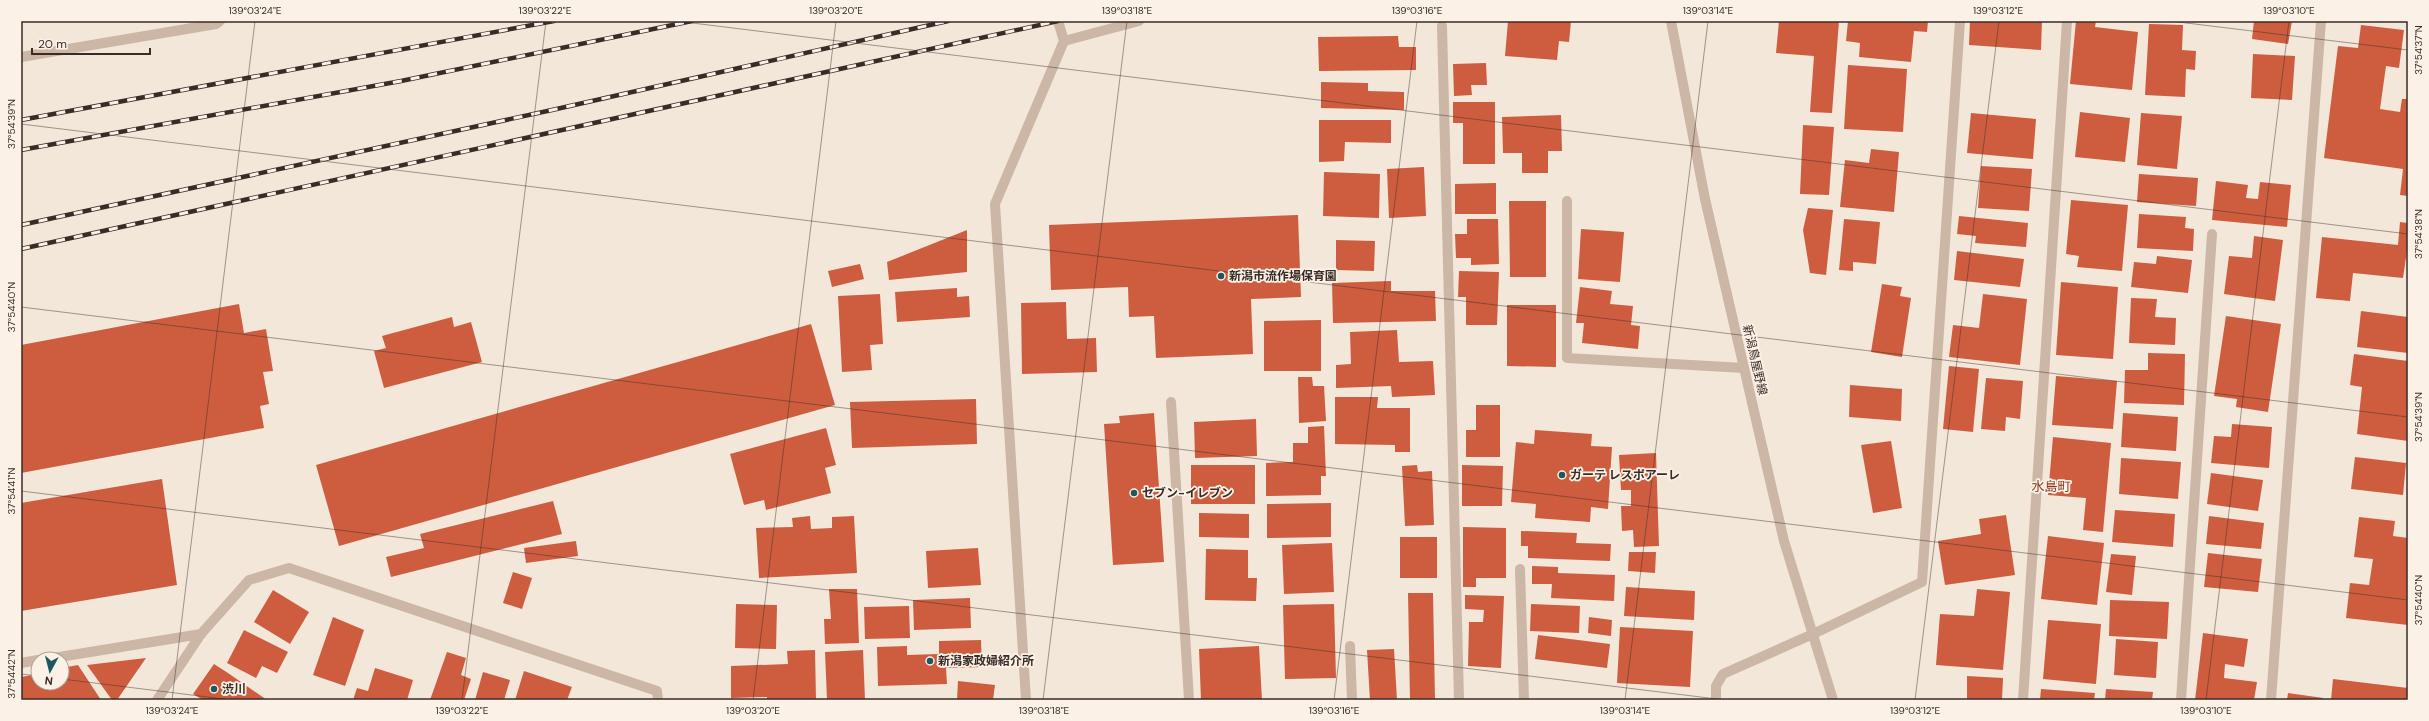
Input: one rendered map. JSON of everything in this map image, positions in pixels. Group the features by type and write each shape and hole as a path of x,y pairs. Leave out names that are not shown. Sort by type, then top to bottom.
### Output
{"street":[{"path":"21,58 216,24 220,21"},
{"path":"1026,700 996,204 1064,41 1058,21"},
{"path":"1064,41 1139,21"},
{"name":"新潟鳥屋野線","path":"1671,21 1705,199 1784,541 1833,700"},
{"path":"1716,700 1716,686 1724,674 1813,634 1922,582 1960,21"},
{"path":"2023,700 2067,21"},
{"path":"2271,700 2321,21"},
{"path":"1442,26 1459,700"},
{"path":"1567,201 1567,358 1744,368"},
{"path":"2181,700 2212,234"},
{"path":"1171,402 1190,700"},
{"path":"157,700 201,634 250,580 289,568 657,691 658,700"},
{"path":"1520,569 1524,700"},
{"path":"70,655 201,634"},
{"path":"1350,646 1352,700"}],"building":[{"path":"1508,21 1571,21 1569,42 1559,41 1557,60 1505,56"},
{"path":"1779,21 1839,21 1832,113 1810,112 1814,56 1776,53"},
{"path":"1848,21 1928,21 1927,32 1914,31 1911,62 1859,57 1860,43 1846,41"},
{"path":"1970,21 2042,21 2041,50 1969,45"},
{"path":"2076,21 2096,21 2095,27 2138,32 2132,90 2070,84"},
{"path":"2254,21 2292,21 2288,44 2252,39"},
{"path":"2149,24 2183,25 2182,50 2196,51 2195,70 2186,69 2185,97 2145,95"},
{"path":"2361,25 2404,30 2399,68 2386,66 2380,109 2400,112 2402,99 2408,99 2408,196 2400,195 2403,169 2324,158 2338,46 2358,48"},
{"path":"1398,36 1399,47 1416,47 1416,70 1319,71 1318,37"},
{"path":"2253,54 2295,56 2292,100 2251,98"},
{"path":"1486,63 1487,85 1471,85 1472,95 1454,96 1453,64"},
{"path":"1848,65 1907,69 1903,132 1844,129"},
{"path":"1321,82 1368,83 1368,91 1404,92 1404,110 1321,108"},
{"path":"1453,102 1495,102 1495,164 1463,164 1463,123 1453,123"},
{"path":"2080,112 2130,118 2125,162 2075,157"},
{"path":"1971,113 2036,119 2033,159 1967,153"},
{"path":"2141,113 2182,116 2177,169 2137,165"},
{"path":"1561,115 1562,151 1548,151 1548,173 1522,173 1522,153 1503,153 1502,117"},
{"path":"1319,120 1391,120 1391,143 1345,142 1344,161 1319,162"},
{"path":"1803,125 1834,127 1829,195 1800,194"},
{"path":"1871,149 1899,152 1894,212 1840,207 1845,160 1869,163"},
{"path":"1981,166 2032,169 2029,211 1978,208"},
{"path":"1424,167 1426,216 1389,218 1387,169"},
{"path":"1324,172 1380,174 1379,218 1323,216"},
{"path":"2139,174 2198,178 2196,206 2137,202"},
{"path":"2216,181 2248,185 2246,198 2258,199 2260,182 2291,185 2287,227 2212,220"},
{"path":"1496,183 1496,214 1455,214 1455,184"},
{"path":"2071,200 2128,205 2122,271 2077,267 2079,256 2066,254"},
{"path":"1509,201 1546,201 1546,277 1510,277"},
{"path":"1808,208 1833,210 1826,275 1810,273 1803,230"},
{"path":"2139,214 2186,217 2185,228 2194,229 2193,251 2137,248"},
{"path":"1298,215 1301,297 1251,299 1253,354 1156,358 1154,316 1129,317 1128,287 1051,290 1049,225"},
{"path":"1959,216 2028,223 2026,247 1975,243 1976,236 1957,234"},
{"path":"1467,219 1498,219 1499,264 1471,265 1471,258 1456,258 1455,234 1467,234"},
{"path":"1844,219 1880,222 1876,264 1853,262 1853,271 1839,270"},
{"path":"2400,222 2408,223 2408,244 2403,278 2353,273 2350,301 2316,298 2322,237 2398,245"},
{"path":"1581,229 1624,232 1620,282 1578,279"},
{"path":"967,230 967,272 889,280 887,262"},
{"path":"2254,236 2283,240 2275,301 2224,294 2229,256 2252,258"},
{"path":"1336,240 1375,241 1374,271 1336,270"},
{"path":"1957,251 2024,259 2020,287 1954,280"},
{"path":"2157,256 2192,260 2188,293 2131,287 2134,262 2156,264"},
{"path":"860,264 864,279 832,287 828,271"},
{"path":"1459,271 1499,272 1497,325 1466,325 1466,297 1458,297"},
{"path":"1391,281 1391,291 1435,291 1436,321 1333,323 1332,283"},
{"path":"2061,282 2118,287 2113,359 2056,355"},
{"path":"1882,284 1902,287 1900,296 1911,298 1902,357 1871,352"},
{"path":"1580,287 1612,291 1610,304 1633,306 1631,325 1640,326 1638,349 1582,343 1584,323 1576,323"},
{"path":"957,288 957,297 969,296 970,317 897,322 895,292"},
{"path":"880,294 883,344 870,345 872,370 842,372 838,296"},
{"path":"1983,294 2027,299 2020,365 1949,357 1953,325 1979,328"},
{"path":"2131,298 2157,299 2155,317 2176,318 2175,345 2129,343"},
{"path":"1066,302 1067,339 1096,338 1097,372 1022,374 1021,303"},
{"path":"239,304 244,333 266,329 273,371 263,372 269,404 260,406 264,428 21,473 21,345"},
{"path":"1507,305 1556,305 1556,367 1507,366"},
{"path":"2361,311 2408,317 2408,353 2357,347"},
{"path":"2226,316 2281,324 2268,412 2236,407 2237,399 2214,396"},
{"path":"452,317 454,327 471,322 482,362 384,388 374,351 386,348 382,336"},
{"path":"1321,320 1321,371 1264,371 1264,321"},
{"path":"811,324 835,405 339,546 316,465"},
{"path":"1397,330 1399,362 1433,361 1435,395 1392,397 1391,386 1336,388 1336,365 1351,364 1350,332"},
{"path":"2148,353 2185,354 2184,405 2124,403 2125,370 2148,370"},
{"path":"2354,354 2408,361 2408,441 2357,434 2362,387 2350,385"},
{"path":"1949,366 1979,369 1973,432 1943,429"},
{"path":"2056,376 2117,381 2113,429 2052,425"},
{"path":"1298,377 1312,377 1313,386 1324,386 1326,421 1299,423"},
{"path":"1986,378 2023,381 2020,419 2006,417 2005,431 1981,429"},
{"path":"1850,385 1902,389 1901,421 1849,417"},
{"path":"1335,397 1378,397 1377,408 1410,408 1410,452 1395,452 1395,445 1335,444"},
{"path":"976,399 977,444 852,448 850,402"},
{"path":"1476,405 1500,405 1500,457 1466,457 1466,430 1476,430"},
{"name":"セブン-イレブン","path":"1154,413 1164,562 1113,565 1104,424 1120,423 1119,416"},
{"path":"2123,413 2178,417 2176,451 2121,447"},
{"path":"1256,419 1257,456 1195,458 1194,422"},
{"path":"2232,424 2272,427 2269,468 2211,463 2214,436 2231,437"},
{"path":"1324,426 1326,476 1321,476 1321,495 1266,496 1266,463 1293,462 1293,443 1308,443 1308,427"},
{"path":"826,428 836,465 825,468 831,493 766,510 764,500 744,505 730,454"},
{"name":"ガーテ レスポアーレ","path":"1535,430 1592,434 1591,446 1612,447 1608,509 1591,507 1590,522 1535,518 1536,504 1511,502 1516,442 1534,444"},
{"path":"2053,437 2111,443 2103,532 2083,530 2086,498 2048,495"},
{"path":"1891,441 1902,508 1873,513 1861,445"},
{"path":"1656,453 1659,546 1634,547 1633,530 1622,531 1621,506 1631,506 1631,490 1621,490 1619,455"},
{"path":"2355,457 2406,463 2403,495 2351,489"},
{"path":"2121,458 2181,462 2178,499 2119,494"},
{"path":"1191,465 1255,465 1255,504 1191,504"},
{"path":"1417,465 1418,472 1432,471 1434,525 1405,526 1402,466"},
{"path":"1462,465 1503,466 1502,506 1462,506"},
{"path":"2211,473 2263,480 2258,511 2207,504"},
{"path":"162,479 177,585 21,611 21,503"},
{"path":"553,501 562,534 391,577 386,557 424,548 420,534"},
{"path":"1331,503 1331,537 1267,538 1267,504"},
{"path":"2115,510 2175,514 2173,547 2112,542"},
{"path":"1199,513 1249,514 1249,538 1199,537"},
{"path":"2006,515 2015,575 1945,585 1938,541 1981,534 1979,519"},
{"path":"810,516 811,529 832,528 832,517 854,516 857,573 759,578 756,528 793,527 792,518"},
{"path":"2209,516 2264,523 2261,549 2206,544"},
{"path":"2359,517 2395,521 2393,536 2408,538 2408,625 2346,618 2350,583 2369,585 2373,559 2354,557"},
{"path":"1463,527 1506,528 1506,578 1476,578 1476,587 1463,587"},
{"path":"1521,531 1577,533 1576,543 1611,544 1610,561 1528,558 1528,546 1521,546"},
{"path":"2048,536 2104,543 2097,605 2041,599"},
{"path":"1400,537 1437,537 1437,578 1400,578"},
{"path":"576,541 578,556 526,563 524,548"},
{"path":"1332,543 1334,592 1284,594 1282,545"},
{"path":"978,548 981,585 928,588 926,551"},
{"path":"1206,549 1248,550 1248,578 1257,578 1256,601 1205,600"},
{"path":"1629,552 1656,552 1655,573 1628,571"},
{"path":"2208,553 2262,559 2258,592 2204,587"},
{"path":"2111,554 2136,556 2132,595 2106,592"},
{"path":"1532,566 1558,567 1558,573 1615,575 1614,601 1551,598 1552,584 1532,584"},
{"path":"513,572 532,578 522,609 503,603"},
{"path":"1626,587 1695,591 1694,620 1624,616"},
{"path":"829,589 857,589 859,643 825,644 824,619 831,619"},
{"path":"1977,589 2010,592 2003,670 1936,665 1940,614 1974,616"},
{"path":"273,590 309,612 290,644 254,622"},
{"path":"1408,593 1433,593 1435,700 1410,700"},
{"path":"1465,595 1504,596 1501,668 1468,666 1469,622 1483,622 1484,610 1465,609"},
{"path":"970,598 971,628 914,630 913,600"},
{"path":"2110,600 2169,602 2167,639 2109,636"},
{"path":"736,604 777,605 776,649 735,648"},
{"path":"1334,604 1336,678 1285,679 1283,605"},
{"path":"1531,604 1580,606 1579,633 1530,631"},
{"path":"909,606 910,638 865,639 864,607"},
{"path":"333,617 364,630 345,686 313,675"},
{"path":"1589,617 1612,620 1611,636 1588,633"},
{"path":"2048,620 2101,624 2096,684 2043,679"},
{"path":"1620,627 1693,631 1690,687 1617,683"},
{"path":"244,630 288,652 277,673 262,666 256,678 227,663"},
{"path":"2203,633 2248,639 2244,667 2225,664 2224,678 2257,682 2254,700 2195,700"},
{"path":"1538,635 1610,644 1607,668 1535,659"},
{"path":"2116,639 2158,642 2156,678 2114,675"},
{"name":"新潟家政婦紹介所","path":"981,640 982,667 946,668 947,684 878,686 877,647 907,646 907,655 939,654 939,641"},
{"path":"1259,646 1262,700 1201,700 1199,649"},
{"path":"1394,649 1397,700 1370,700 1367,650"},
{"path":"815,650 816,700 767,700 767,697 731,698 731,666 788,664 787,651"},
{"path":"863,650 865,700 827,700 825,652"},
{"path":"447,652 466,658 461,675 471,679 464,700 430,700"},
{"path":"146,658 117,700 112,700 87,665"},
{"path":"214,664 267,700 230,700 227,698 225,700 203,700 193,694"},
{"path":"78,665 101,700 21,700 21,677 30,675 30,691 70,691 70,666"},
{"path":"375,668 413,680 407,700 353,700 357,688 368,691"},
{"path":"524,671 572,687 567,700 515,700"},
{"path":"483,672 510,680 504,700 475,700"},
{"path":"1967,676 2003,678 2002,700 1967,700"},
{"path":"2333,679 2408,688 2408,700 2331,700"},
{"path":"958,681 995,685 993,700 957,700"},
{"path":"2041,689 2095,693 2094,700 2040,700"},
{"path":"2106,689 2153,692 2152,700 2105,700"},
{"path":"2288,693 2323,698 2323,700 2287,700"}],"railway":[{"path":"21,120 554,21"},
{"path":"21,150 401,81 692,21"},
{"path":"21,225 552,110 948,21"},
{"path":"21,249 1058,21"}],"place":[{"name":"新潟市流作場保育園","path":"1221,276"},
{"name":"ガーテ レスポアーレ","path":"1562,475"},
{"name":"セブン-イレブン","path":"1134,493"},
{"name":"新潟家政婦紹介所","path":"930,661"},
{"name":"渋川","path":"214,689"}],"district":[{"name":"水島町","path":"2051,486"}]}
